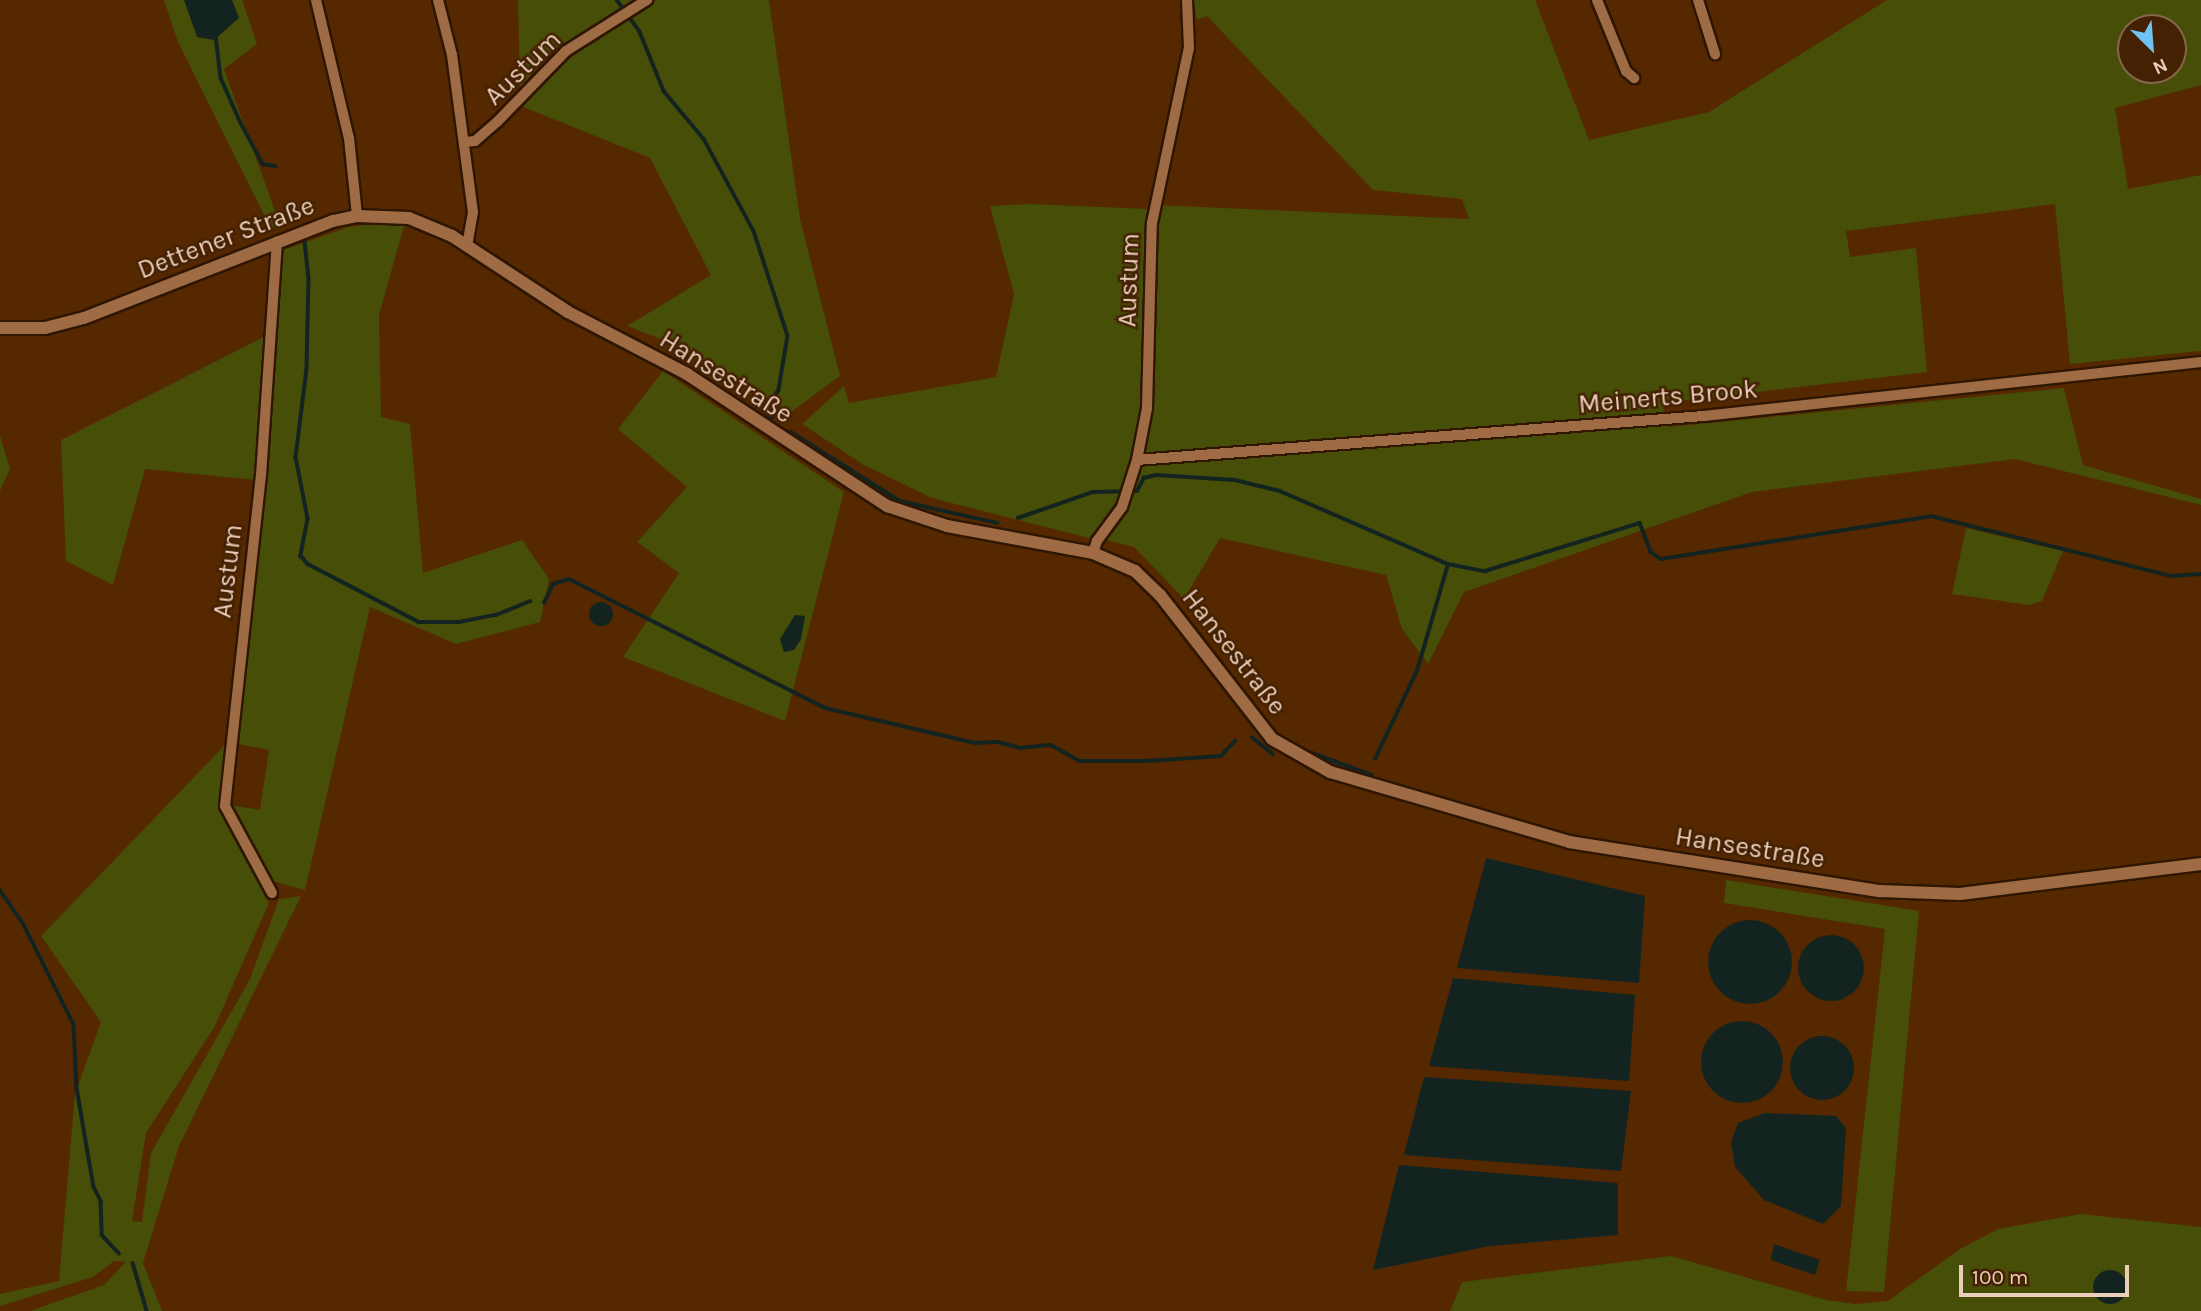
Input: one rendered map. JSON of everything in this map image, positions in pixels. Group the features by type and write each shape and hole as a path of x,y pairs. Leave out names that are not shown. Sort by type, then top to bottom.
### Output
{"street":[{"path":"316,0 349,138 357,216"},
{"name":"Austum","path":"438,0 452,55 465,142 474,223 467,244"},
{"name":"Austum","path":"465,142 475,141 497,122 566,51 647,0"},
{"name":"Austum","path":"1093,553 1097,541 1122,507 1138,460 1147,408 1152,223 1189,48 1187,0"},
{"path":"1597,0 1626,71 1634,78"},
{"path":"1698,0 1715,54"},
{"name":"Dettener Straße","path":"0,328 45,328 84,318 277,242 357,216 409,218 467,244"},
{"name":"Austum","path":"272,893 225,806 263,450 277,242"},
{"name":"Hansestraße","path":"467,244 568,312 687,374 887,506 947,526 1093,553 1147,581 1250,715 1288,751 1330,772 1504,824 1603,848 1909,894 1960,894 2201,864"},
{"name":"Meinerts Brook","path":"1138,460 1704,416 2201,362"}],"green space":[{"path":"164,0 242,0 257,44 224,69 280,225 271,229 178,42"},
{"path":"518,0 636,0 549,53 520,88"},
{"path":"656,0 769,0 800,219 840,376 791,412 671,343 627,326 711,275 650,158 521,106 557,63"},
{"path":"1193,0 1535,0 1589,140 1709,112 1887,0 2201,0 2201,85 2115,108 2128,189 2201,175 2201,351 2070,364 2055,204 1846,231 1850,257 1916,248 1927,372 1662,403 1668,427 2064,388 2083,465 2201,499 2201,505 2015,459 1752,492 1464,592 1428,664 1402,629 1386,575 1220,538 1184,599 1134,547 1103,539 1141,463 1158,205 1469,219 1462,199 1373,190 1207,16 1197,20"},
{"path":"1030,204 1148,209 1144,408 1118,506 1093,539 932,498 862,464 802,424 844,386 849,403 996,377 1014,294 990,206"},
{"path":"374,224 404,226 379,315 381,417 410,424 423,573 522,540 549,579 540,622 456,644 370,607 305,890 272,881 229,805 260,810 269,750 233,743 265,478 283,250 349,227"},
{"path":"268,335 257,480 145,469 113,585 66,561 61,440"},
{"path":"663,371 844,492 785,721 623,657 679,573 637,542 687,487 618,429"},
{"path":"0,436 10,469 0,491"},
{"path":"1966,528 2063,551 2042,601 2029,605 1952,594"},
{"path":"224,746 221,806 269,903 215,1026 146,1133 132,1221 142,1222 151,1153 250,979 279,899 301,896 179,1146 143,1263 162,1311 30,1311 104,1285 126,1262 114,1261 93,1277 0,1306 0,1294 59,1281 75,1094 101,1022 41,936"},
{"path":"1726,880 1919,911 1884,1292 1846,1291 1885,929 1724,903"},
{"path":"2081,1214 2201,1227 2201,1311 1450,1311 1462,1282 1671,1256 1826,1300 1855,1304 1888,1301 1960,1249 1998,1229"}],"water":[{"path":"184,0 232,0 239,18 214,40 197,37"},
{"path":"601,602 610,605 613,614 610,623 601,626 592,623 589,614 592,605"},
{"path":"795,615 805,616 801,639 794,650 784,652 780,639"},
{"path":"1486,858 1645,896 1639,983 1457,968"},
{"path":"1750,920 1766,923 1780,932 1789,946 1792,962 1789,978 1780,992 1766,1001 1750,1004 1734,1001 1720,992 1711,978 1708,962 1711,946 1720,932 1734,923"},
{"path":"1831,935 1854,945 1864,968 1854,991 1831,1001 1808,991 1798,968 1808,945"},
{"path":"1453,978 1635,995 1629,1081 1429,1066"},
{"path":"1742,1021 1758,1024 1771,1033 1780,1046 1783,1062 1780,1078 1771,1091 1758,1100 1742,1103 1726,1100 1713,1091 1704,1078 1701,1062 1704,1046 1713,1033 1726,1024"},
{"path":"1822,1036 1840,1042 1848,1050 1854,1068 1848,1086 1840,1094 1822,1100 1804,1094 1796,1086 1790,1068 1796,1050 1804,1042"},
{"path":"1424,1077 1631,1091 1621,1171 1404,1155"},
{"path":"1765,1113 1836,1116 1846,1128 1841,1206 1823,1224 1764,1200 1735,1167 1731,1142 1738,1123"},
{"path":"1399,1165 1618,1183 1618,1235 1490,1246 1373,1270"},
{"path":"1774,1244 1820,1260 1815,1275 1771,1260"},
{"path":"2110,1270 2122,1275 2127,1287 2122,1299 2110,1304 2098,1299 2093,1287 2098,1275"}],"waterway":[{"path":"617,0 640,32 664,91 704,139 754,231 788,336 779,390 772,401"},
{"path":"216,35 221,78 241,123 263,164 276,166"},
{"path":"305,241 309,279 307,369 296,457 308,519 301,556 308,564 419,622 459,622 496,615 530,601"},
{"path":"764,410 772,417"},
{"path":"791,432 900,501 998,523"},
{"path":"1018,518 1093,492 1137,491 1144,478 1156,475 1235,480 1280,491 1448,564 1485,571 1640,523 1651,552 1661,559 1931,516 2172,576 2201,574"},
{"path":"1375,759 1417,671 1448,564"},
{"path":"544,603 553,584 569,579 825,708 976,743 998,742 1020,748 1051,745 1080,761 1146,761 1221,756 1235,741"},
{"path":"1252,737 1273,754"},
{"path":"1296,747 1372,775"},
{"path":"0,890 23,923 74,1025 77,1088 94,1187 101,1201 102,1235 119,1253"},
{"path":"133,1263 147,1311"}]}
